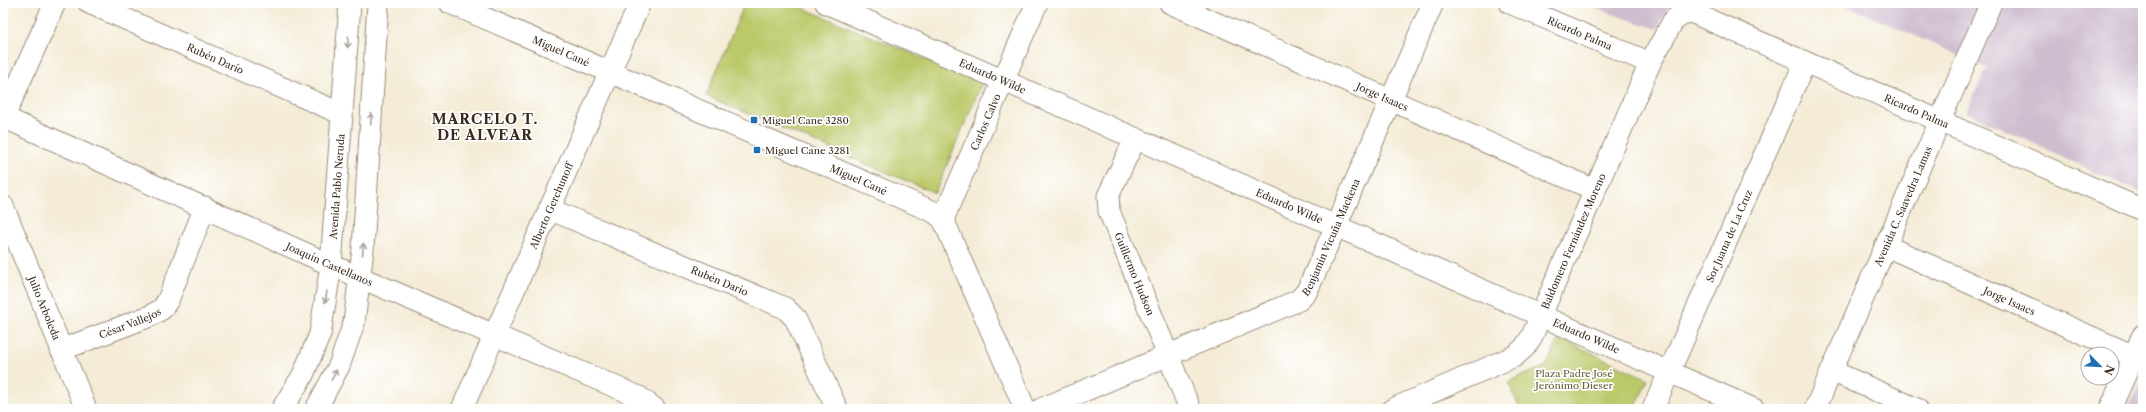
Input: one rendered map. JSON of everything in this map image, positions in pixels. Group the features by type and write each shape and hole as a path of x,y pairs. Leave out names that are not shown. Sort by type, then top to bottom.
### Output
{"street":[{"path":"3,118 55,3"},
{"name":"Rubén Darío","path":"89,3 342,114"},
{"name":"Avenida Pablo Neruda","path":"282,409 303,375 320,334 331,265 350,3"},
{"path":"316,409 339,366 354,323 360,277 378,3"},
{"name":"Miguel Cané","path":"450,3 934,212 943,219"},
{"name":"Alberto Gerchunoff","path":"462,409 493,334 640,3"},
{"name":"Eduardo Wilde","path":"826,3 1754,409"},
{"name":"Carlos Calvo","path":"943,219 1002,80 1037,3"},
{"name":"Jorge Isaacs","path":"1170,3 1595,190"},
{"name":"Benjamín Vicuña Mackena","path":"1041,409 1298,300 1307,291 1433,3"},
{"name":"Ricardo Palma","path":"1510,3 1650,62"},
{"name":"Avenida C. Saavedra Lamas","path":"1815,409 1991,3"},
{"name":"Ricardo Palma","path":"1691,12 2143,210"},
{"name":"Baldomero Fernández Moreno","path":"1394,409 1515,356 1525,347 1540,316 1650,62 1673,21 1681,14 1691,12"},
{"name":"Sor Juana de La Cruz","path":"1653,409 1804,62"},
{"name":"Joaquín Castellanos","path":"3,118 331,265 639,397 655,409"},
{"name":"Guillermo Hudson","path":"1135,139 1108,196 1109,210 1190,409"},
{"name":"Julio Arboleda","path":"3,206 86,409"},
{"name":"César Vallejos","path":"62,350 150,316 162,309 168,300 204,207"},
{"name":"Rubén Darío","path":"549,209 785,308 795,318 837,409"},
{"path":"943,219 1025,409"},
{"name":"Jorge Isaacs","path":"1886,246 2134,356"},
{"path":"2110,409 2143,335"},
{"path":"1832,371 1917,409"}],"shaded area":[{"path":"1597,3 1671,3 1657,29 1595,8"},
{"path":"1841,3 2143,3 2143,194 1966,112 1987,68"},
{"path":"2143,376 2143,409 2127,409"}],"green space":[{"path":"745,3 791,3 982,83 935,193 706,96"},
{"name":"Plaza Padre José Jerónimo Dieser","path":"1559,338 1648,379 1635,409 1520,409 1508,382 1546,366"}],"place":[{"name":"Miguel Cane 3280","path":"754,120"},
{"name":"Miguel Cane 3281","path":"757,150"}],"district":[{"name":"MARCELO T. DE ALVEAR","path":"485,128"}]}
